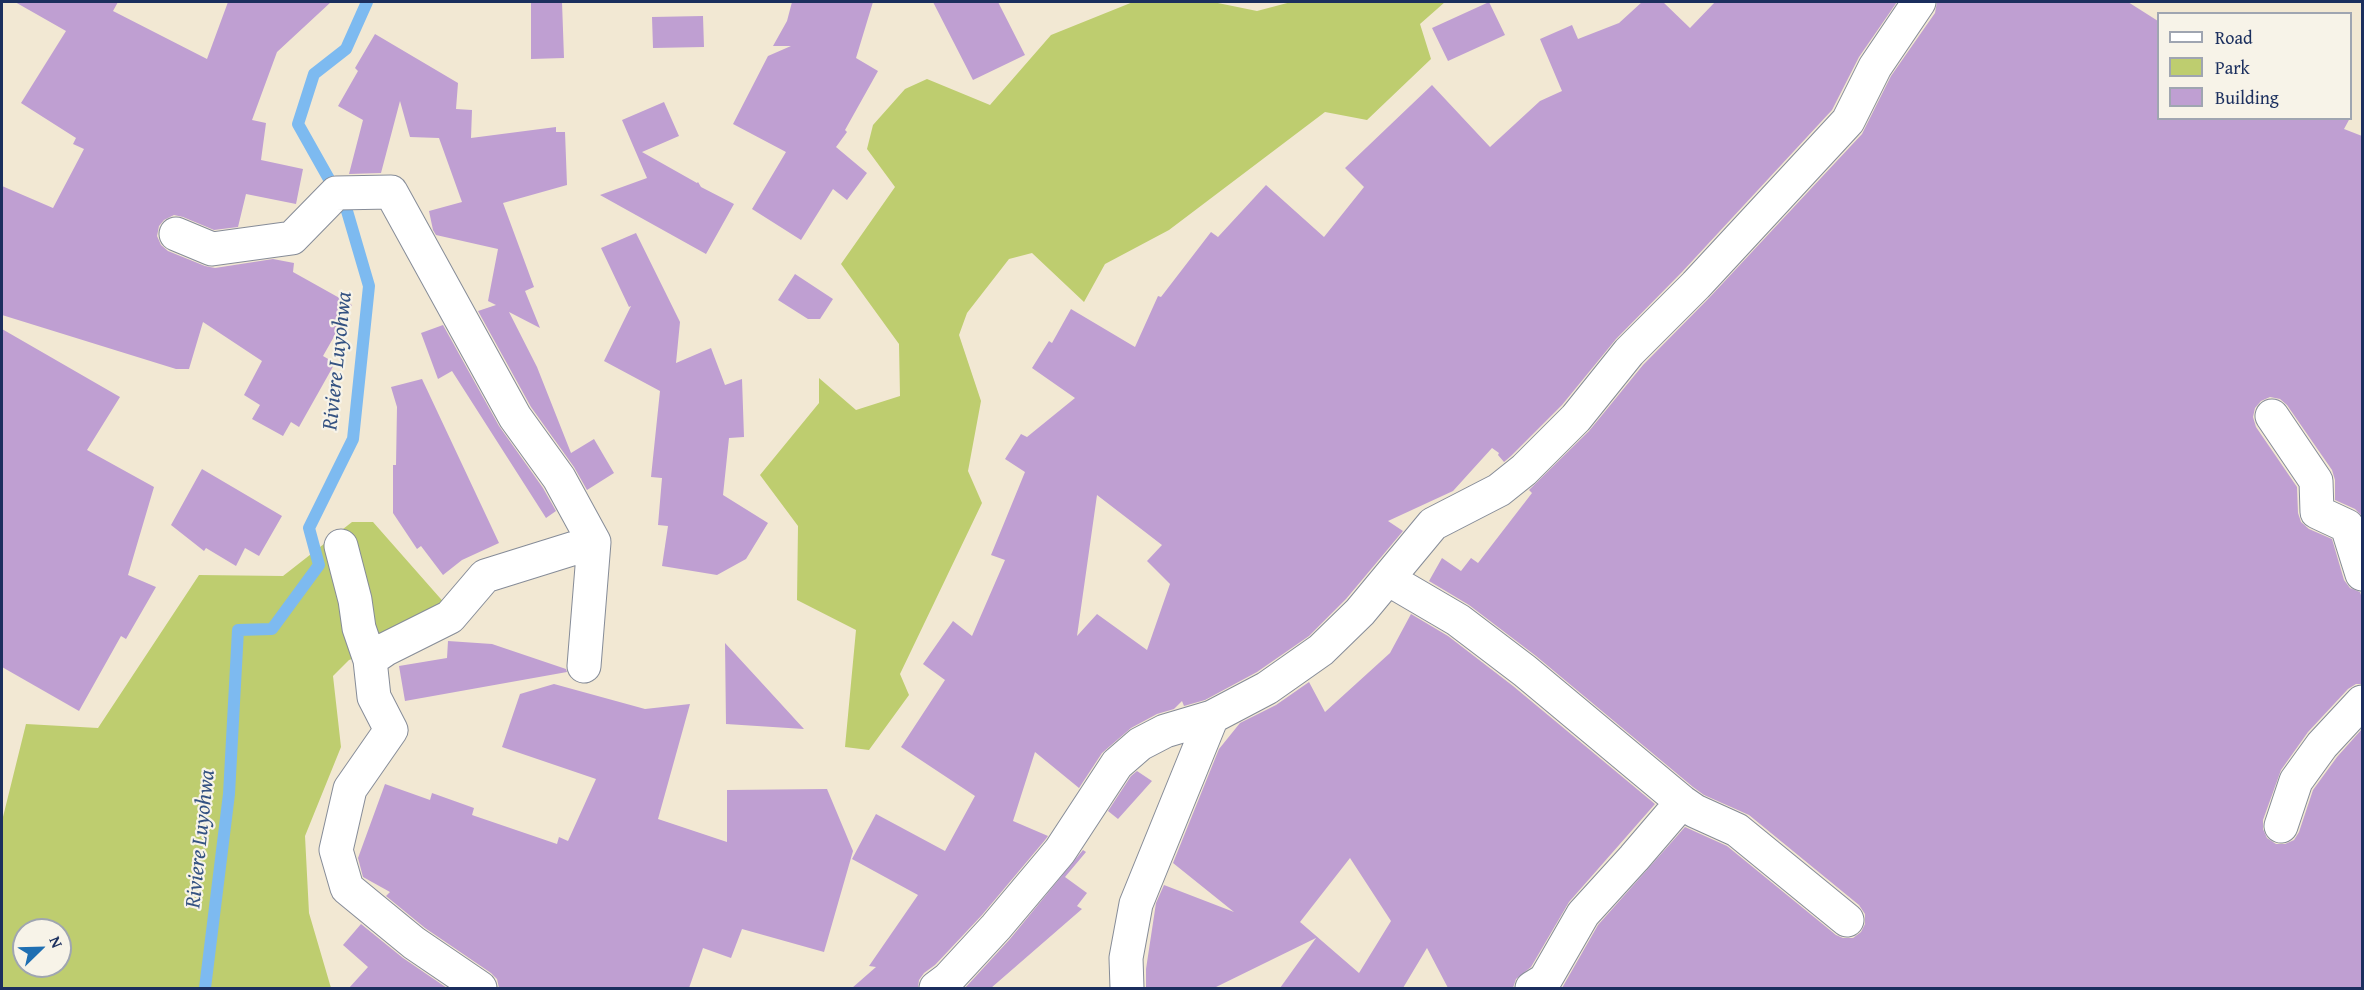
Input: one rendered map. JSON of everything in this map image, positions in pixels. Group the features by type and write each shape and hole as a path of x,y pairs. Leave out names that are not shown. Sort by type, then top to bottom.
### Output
{"street":[{"path":"936,988 948,980 988,936 1060,851 1118,764 1140,744 1165,731 1212,717 1267,688 1321,650 1359,612 1433,524 1499,490 1524,470 1576,418 1629,352 1696,285 1848,121 1875,67 1919,2"},
{"path":"176,234 212,249 292,237 336,193 392,192 515,417 559,478 594,542 584,666"},
{"path":"2272,416 2316,481 2317,512 2347,526 2362,574"},
{"path":"370,660 386,649 450,617 485,576 594,542"},
{"path":"341,546 355,600 359,628 370,660 374,697 391,730 350,789 336,850 347,888 414,943 480,988"},
{"path":"1388,579 1458,620 1533,678 1682,802 1695,811 1737,830 1847,920"},
{"path":"2281,826 2296,781 2322,745 2362,702"},
{"path":"1127,988 1126,958 1136,904 1212,717"},
{"path":"1532,988 1545,980 1583,914 1635,858 1682,802"}],"green space":[{"path":"1133,2 1213,2 1257,11 1291,2 1445,2 1420,24 1431,59 1367,120 1325,112 1169,230 1105,264 1084,302 1032,253 1009,259 967,313 959,335 981,401 968,471 982,503 900,674 909,695 869,750 845,747 856,630 797,600 798,526 760,475 819,403 819,378 856,410 900,396 899,344 841,264 895,187 867,149 873,125 905,89 927,79 990,105 1051,35"},
{"path":"352,522 373,522 462,623 349,660 333,676 341,747 305,836 309,913 331,988 2,988 2,821 26,724 98,728 199,575 283,576"}],"building":[{"path":"15,2 118,2 113,11 207,59 228,2 331,2 277,52 252,120 266,123 261,160 303,169 296,204 246,194 238,227 214,230 174,215 164,220 159,226 157,236 161,245 168,251 215,268 273,259 294,263 293,272 352,305 323,356 335,363 299,427 291,422 283,436 252,419 260,405 244,395 262,361 203,322 189,369 176,369 2,315 2,186 53,208 84,149 73,144 76,138 21,103 66,31"},
{"path":"531,2 562,2 564,58 531,59"},
{"path":"792,2 873,2 856,58 878,71 845,130 847,132 836,147 867,173 847,200 833,189 801,240 752,209 786,152 733,124 768,56 791,46 773,46 787,21"},
{"path":"933,2 998,2 1025,55 973,80"},
{"path":"1489,2 1505,35 1448,61 1432,28"},
{"path":"1642,2 1663,2 1690,28 1715,2 1897,2 1859,57 1832,110 1682,272 1616,339 1562,405 1511,456 1504,462 1498,455 1499,453 1492,448 1453,491 1388,521 1403,531 1346,599 1309,636 1257,672 1205,700 1184,706 1182,701 1174,709 1157,714 1131,728 1102,753 1079,788 1035,752 1013,821 1048,836 1045,840 982,915 935,965 924,973 919,980 918,988 852,988 876,967 869,966 918,895 852,859 876,814 945,851 975,796 901,747 945,680 923,664 953,621 972,636 1005,560 991,555 1025,472 1005,459 1021,434 1027,437 1075,398 1032,368 1049,341 1052,343 1071,309 1135,347 1158,296 1161,297 1211,232 1218,237 1266,185 1324,237 1364,187 1345,168 1432,85 1490,147 1540,101 1562,91 1540,39 1572,25 1578,39 1619,23","holes":["1097,495 1162,545 1147,561 1170,584 1147,650 1097,614 1077,636"]},
{"path":"1937,2 2128,2 2157,20 2157,120 2349,120 2344,129 2362,136 2362,516 2355,509 2335,500 2335,480 2332,470 2287,405 2280,399 2270,397 2261,401 2255,408 2253,417 2256,427 2297,487 2298,513 2301,522 2309,529 2332,539 2344,580 2350,588 2360,592 2362,598 2362,684 2356,684 2348,689 2308,732 2281,770 2263,820 2263,829 2267,838 2276,844 2285,844 2294,840 2299,832 2313,790 2337,757 2362,729 2362,988 1562,988 1598,925 1685,827 1727,846 1836,935 1853,938 1861,932 1865,924 1865,914 1859,905 1749,815 1704,795 1693,787 1536,656 1469,605 1429,581 1442,558 1461,571 1471,558 1478,563 1532,493 1529,490 1589,431 1643,365 1709,298 1862,134 1891,76 1935,13"},
{"path":"703,16 704,47 653,48 652,17"},
{"path":"375,34 458,83 456,109 472,110 471,138 556,127 556,132 565,132 567,185 503,203 534,287 525,291 540,328 509,312 537,367 571,453 594,439 614,473 587,490 574,467 531,407 478,311 496,305 488,301 498,249 436,235 433,230 429,211 462,202 439,138 410,137 400,101 381,173 349,174 363,120 338,106 358,71 355,68"},
{"path":"664,102 679,136 642,152 734,204 706,254 600,195 647,178 622,120"},
{"path":"636,233 680,322 676,363 711,348 725,385 742,379 744,437 729,438 723,495 768,523 746,559 717,575 662,566 668,526 658,525 662,478 651,477 660,391 604,361 631,306 629,307 601,248"},
{"path":"795,274 833,299 820,319 808,319 778,300"},
{"path":"443,325 499,426 543,488 556,511 546,518 452,371 438,379 421,333"},
{"path":"2,329 120,397 87,450 154,487 128,575 156,587 126,639 121,636 79,711 2,667"},
{"path":"422,379 499,543 462,560 443,575 421,546 417,549 393,513 393,465 396,465 397,407 391,387"},
{"path":"202,469 282,516 259,556 245,548 236,566 206,548 204,551 171,525"},
{"path":"1411,614 1448,636 1513,686 1655,804 1569,902 1531,967 1516,979 1513,988 1448,988 1427,948 1403,988 1280,988 1316,938 1214,988 1146,988 1146,969 1156,903 1164,885 1234,912 1173,863 1219,749 1240,723 1276,705 1309,682 1325,712 1390,653","holes":["1350,858 1391,921 1359,973 1300,922"]},
{"path":"448,641 492,644 566,669 567,672 405,701 399,666 447,658"},
{"path":"725,643 760,681 804,729 726,724"},
{"path":"554,684 645,709 690,704 658,819 727,842 727,790 827,789 853,851 824,952 742,929 731,958 703,948 689,988 499,988 497,979 491,973 425,928 386,896 390,892 363,877 358,858 385,784 430,800 432,793 474,808 472,815 557,844 559,837 568,841 596,779 502,747 520,694"},
{"path":"1137,771 1152,781 1118,819 1108,811 1131,776"},
{"path":"1083,850 1086,852 1065,877 1087,893 1077,906 1082,909 991,988 965,988 1010,939"},
{"path":"361,924 403,958 447,988 349,988 368,967 343,945"}],"waterway":[{"name":"Riviere Luyohwa","path":"205,988 229,794 238,630 272,629 319,565 309,528 353,439 369,286 347,211 298,124 314,74 346,49 367,2"}]}
